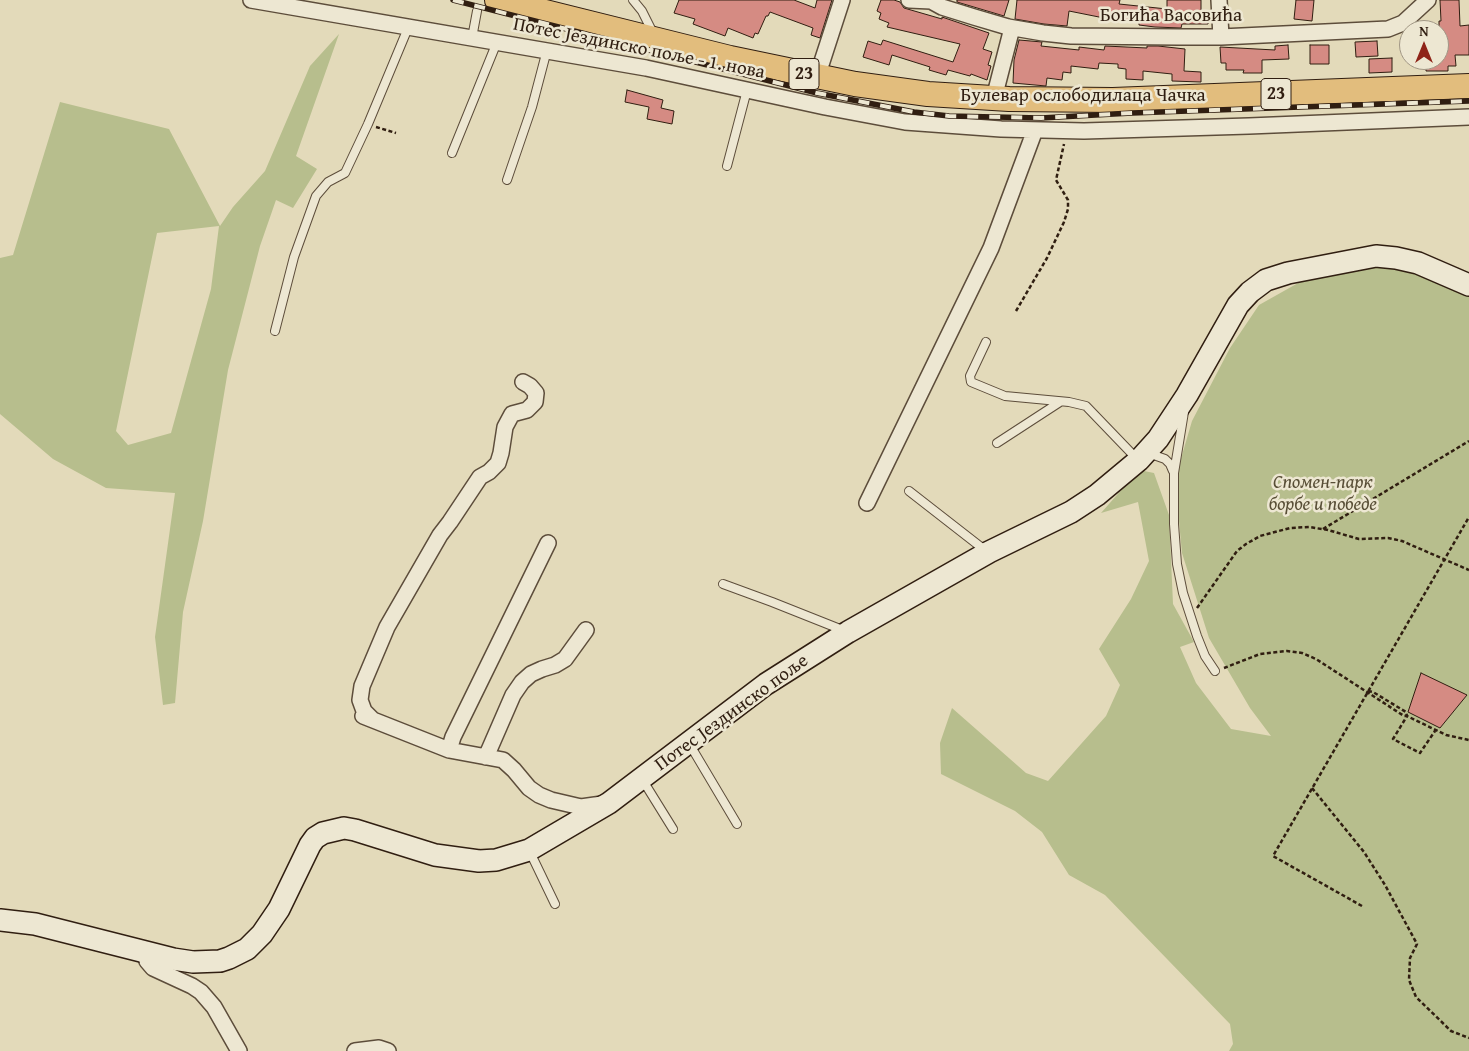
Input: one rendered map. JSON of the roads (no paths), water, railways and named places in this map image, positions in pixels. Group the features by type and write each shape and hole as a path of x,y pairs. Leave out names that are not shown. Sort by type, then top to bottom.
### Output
{"main road":[{"name":"Булевар ослободилаца Чачка","path":"487,5 655,40 816,77 888,89 994,98 1058,100 1133,99 1469,86"},
{"name":"Потес Јездинско поље","path":"0,920 35,924 179,960 209,962 229,958 247,949 262,934 279,909 310,845 323,833 344,828 435,856 479,861 496,860 529,850 609,803 766,684 848,632 988,552 1071,512 1097,495 1142,456 1172,420 1238,305 1250,292 1266,280 1288,273 1376,256 1418,263 1469,285"}],"street":[{"name":"Потес Јездинско поље - 1. нова","path":"251,0 646,68 825,107 905,122 1067,131 1469,117"},
{"path":"816,77 842,0"},
{"name":"Богића Васовића","path":"910,0 931,0 953,11 1012,28 1072,36 1221,37 1388,29 1403,23 1428,0"},
{"path":"1220,0 1221,37"},
{"path":"994,98 1012,28"},
{"path":"867,504 991,248 1035,130"},
{"path":"523,382 536,393 535,402 527,410 512,414 505,427 498,463 490,472 480,477 440,535 387,627 362,686 360,700 366,717 449,750 503,760 539,796 581,806 609,803"},
{"path":"449,750 453,736 548,543"},
{"path":"486,757 513,695 522,682 531,674 565,659 586,630"},
{"path":"147,953 147,961 153,968 201,992 214,1007 235,1051"},
{"path":"228,1034 239,1051"},
{"path":"354,1051 379,1048 388,1051"}],"lane":[{"path":"633,0 650,25 655,40"},
{"path":"472,38 487,5"},
{"path":"275,331 294,257 316,196 328,182 345,173 368,124 408,28"},
{"path":"452,153 497,42"},
{"path":"507,180 532,107 547,50"},
{"path":"727,166 747,90"},
{"path":"986,342 970,376 971,382 1005,396 1086,406 1142,456 1164,459 1170,464 1174,473"},
{"path":"1187,395 1174,473 1176,556 1183,593 1191,617 1205,656 1216,671"},
{"path":"997,443 1060,402"},
{"path":"908,491 988,552"},
{"path":"723,584 848,632"},
{"path":"688,743 737,824"},
{"path":"642,779 674,829"},
{"path":"529,850 554,904"}],"railway":[{"path":"453,0 817,93 914,112 949,116 1041,118 1469,101"}],"park label":[{"name":"Спомен-парк борбе и победе","path":"1323,494"}]}
